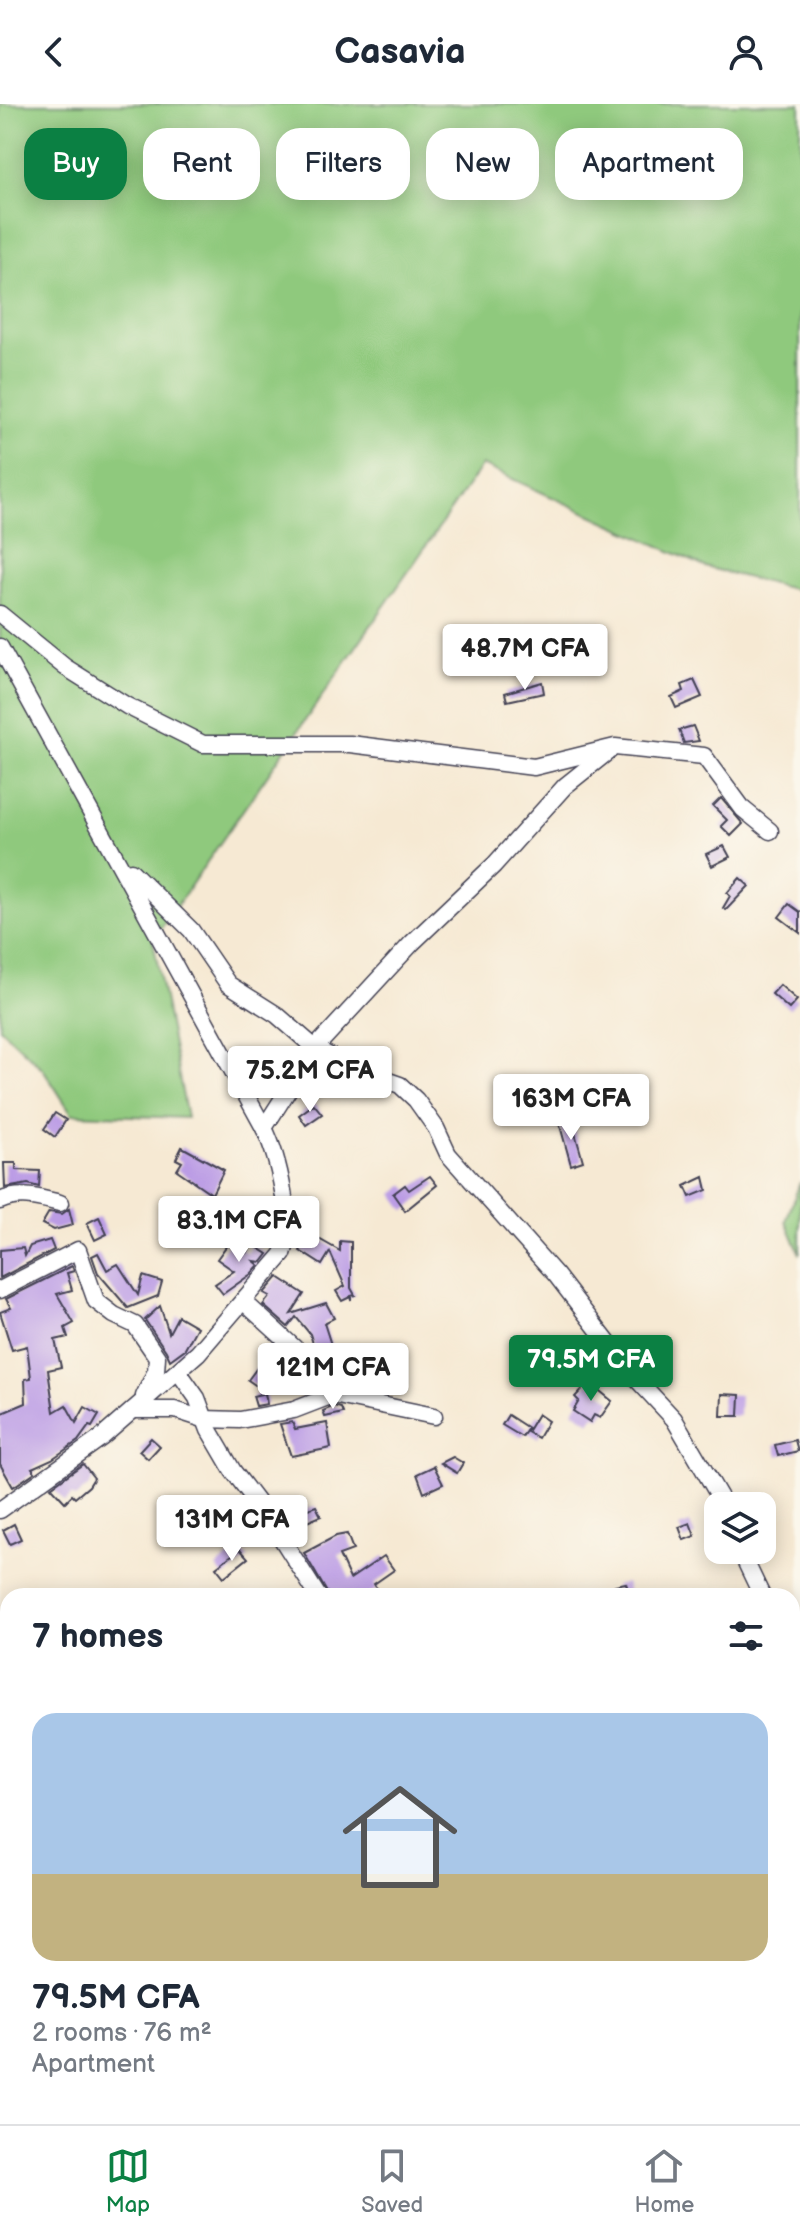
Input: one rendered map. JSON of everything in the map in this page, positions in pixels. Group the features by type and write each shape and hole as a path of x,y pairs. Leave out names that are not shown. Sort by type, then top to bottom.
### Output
{"street":[{"path":"0,614 65,667 127,706 203,744 350,744 534,767 615,747 704,756 743,809 770,831"},
{"path":"0,647 264,1128 277,1160 285,1247 283,1254 198,1353 101,1438 0,1510"},
{"path":"264,1128 315,1048 412,943 494,865 565,786 615,747"},
{"path":"115,856 191,930 228,984 277,1015 315,1048 354,1069 400,1085 416,1100 436,1128 448,1154 556,1275 632,1374 674,1419 717,1492"},
{"path":"0,1201 15,1195 28,1195 60,1203"},
{"path":"0,1290 78,1250 96,1301 114,1315 135,1325 157,1357 156,1371 146,1393 133,1410"},
{"path":"243,1301 324,1375 351,1395 381,1407"},
{"path":"178,1371 197,1398 209,1430 233,1471 268,1517 313,1588"},
{"path":"133,1410 175,1410 205,1419 259,1417 294,1410 333,1395 434,1416"},
{"path":"747,1564 758,1588"}],"green space":[{"path":"0,104 800,104 800,591 705,567 482,465 153,940 187,1118 72,1114 43,1069 0,1028"},
{"path":"800,1182 800,1254 786,1221"}],"building":[{"path":"694,680 702,697 676,708 671,697 684,691 682,685"},
{"path":"542,682 544,693 507,701 505,693"},
{"path":"693,726 699,741 684,743 679,730"},
{"path":"721,798 743,824 731,836 721,826 727,820 713,806"},
{"path":"724,846 730,857 712,866 706,854"},
{"path":"740,878 749,886 726,910 723,908 730,896 727,893"},
{"path":"789,904 800,912 800,933 779,917"},
{"path":"780,985 797,1000 789,1009 772,994"},
{"path":"314,1104 322,1114 306,1125 299,1115"},
{"path":"55,1113 66,1120 55,1137 44,1129"},
{"path":"571,1119 583,1161 571,1165 559,1122"},
{"path":"182,1147 224,1170 212,1194 177,1170 182,1162 176,1159"},
{"path":"4,1163 16,1163 16,1170 40,1171 39,1187 28,1184 5,1188"},
{"path":"430,1176 437,1185 405,1211 393,1194 405,1185 409,1190"},
{"path":"704,1177 707,1190 690,1197 685,1186"},
{"path":"211,1200 223,1208 215,1220 231,1231 224,1241 196,1222"},
{"path":"69,1209 73,1225 54,1230 42,1224 49,1212 62,1214"},
{"path":"99,1217 107,1234 95,1240 87,1223"},
{"path":"310,1234 340,1251 340,1241 351,1242 351,1288 355,1295 351,1296 351,1300 350,1297 342,1301 336,1291 345,1286 330,1252 322,1265 300,1251"},
{"path":"50,1240 54,1250 0,1278 0,1250 23,1248 25,1256 30,1246"},
{"path":"230,1241 247,1253 252,1244 268,1254 262,1262 254,1261 259,1265 251,1274 223,1294 215,1284 234,1271 217,1259"},
{"path":"98,1253 107,1270 118,1264 138,1295 143,1276 162,1282 158,1296 128,1308 98,1273 92,1256"},
{"path":"72,1266 74,1271 67,1273 72,1290 57,1294 74,1323 65,1328 68,1337 55,1340 61,1367 48,1370 54,1412 66,1405 76,1423 85,1407 99,1415 78,1441 32,1468 35,1472 13,1487 0,1464 0,1414 26,1403 25,1379 31,1378 27,1346 12,1350 0,1312 11,1308 6,1299"},
{"path":"278,1277 304,1294 291,1314 326,1303 334,1318 324,1323 332,1348 316,1353 310,1334 296,1317 288,1327 263,1305 270,1296 264,1293"},
{"path":"160,1306 169,1333 178,1316 197,1327 185,1349 170,1360 145,1320"},
{"path":"274,1345 284,1354 258,1387 248,1380"},
{"path":"589,1382 612,1401 600,1418 594,1415 590,1422 573,1411 579,1401 575,1397"},
{"path":"265,1393 267,1404 256,1406 253,1396"},
{"path":"722,1394 740,1395 739,1416 721,1416"},
{"path":"334,1406 341,1408 343,1413 325,1417 323,1411"},
{"path":"538,1414 548,1421 538,1438 527,1432"},
{"path":"508,1415 528,1428 522,1437 502,1425"},
{"path":"292,1422 295,1429 327,1423 331,1448 291,1456 280,1424"},
{"path":"151,1438 160,1446 148,1459 139,1451"},
{"path":"795,1440 798,1451 778,1456 775,1445"},
{"path":"453,1457 463,1463 457,1473 441,1463"},
{"path":"83,1464 94,1478 75,1498 72,1495 65,1502 51,1487"},
{"path":"434,1466 443,1484 424,1493 417,1474"},
{"path":"316,1506 321,1516 307,1522 302,1511"},
{"path":"690,1523 695,1536 684,1540 679,1527"},
{"path":"14,1524 21,1539 10,1544 3,1530"},
{"path":"347,1534 353,1550 339,1555 350,1579 384,1556 394,1570 374,1584 376,1588 324,1588 304,1553 336,1536"},
{"path":"240,1549 248,1558 224,1577 216,1567"},
{"path":"626,1583 628,1588 616,1588 615,1585"}]}
